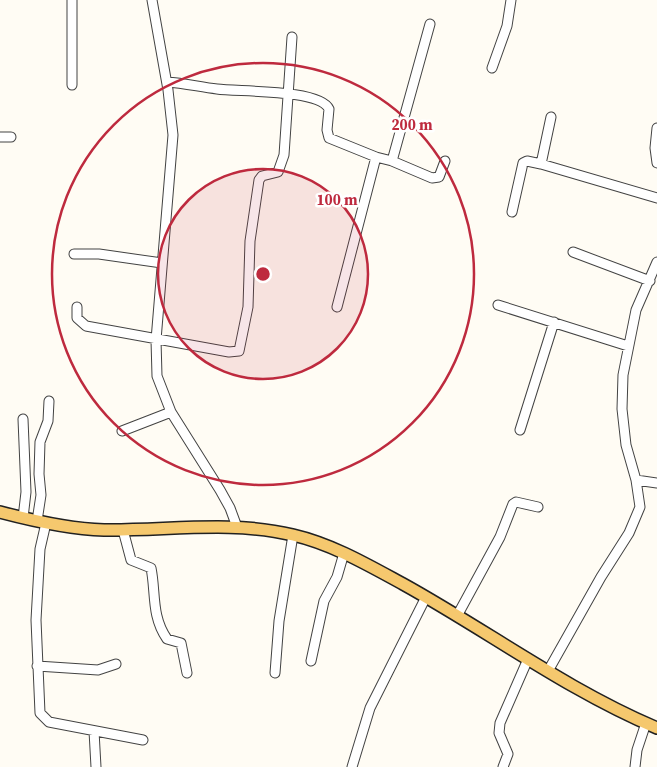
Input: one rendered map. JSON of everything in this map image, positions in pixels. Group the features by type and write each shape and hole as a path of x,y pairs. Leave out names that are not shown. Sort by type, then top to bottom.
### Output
{"main road":[{"path":"0,512 72,528 123,530 237,527 294,534 344,553 426,597 548,671 657,728"}],"street":[{"path":"72,0 72,85"},
{"path":"152,0 172,119 173,152 156,340 157,376 170,412 226,502 237,527"},
{"path":"492,68 507,26 511,0"},
{"path":"392,161 430,24"},
{"path":"77,307 77,318 82,324 156,340 238,352 241,348 249,298 250,242 260,178 278,172 282,164 287,134 292,36"},
{"path":"166,82 216,89 270,90 327,104 329,109 328,134 332,141 376,158 392,161 432,178 439,177 445,161"},
{"path":"541,164 551,117"},
{"path":"657,128 655,148 657,163"},
{"path":"0,136 11,137"},
{"path":"336,307 376,158"},
{"path":"512,212 523,163 527,161 657,198"},
{"path":"573,252 650,281"},
{"path":"74,254 99,254 162,263"},
{"path":"548,671 600,577 636,519 640,497 626,445 622,409 623,374 636,310 657,262"},
{"path":"498,304 628,346"},
{"path":"520,430 554,322"},
{"path":"49,400 48,421 40,442 39,474 42,522 36,620 40,713 45,720 143,740"},
{"path":"122,431 170,412"},
{"path":"23,419 26,492 23,518"},
{"path":"636,480 657,483"},
{"path":"457,616 500,537 513,504 516,502 538,507"},
{"path":"123,530 131,560 151,568 152,594 161,628 167,639 181,643 187,673"},
{"path":"275,673 279,621 294,534"},
{"path":"311,661 324,601 337,577 344,553"},
{"path":"352,767 370,708 426,597"},
{"path":"503,767 508,754 499,733 500,723 528,659"},
{"path":"37,666 98,670 116,664"},
{"path":"635,767 637,750 646,723"},
{"path":"94,731 96,767"}]}
